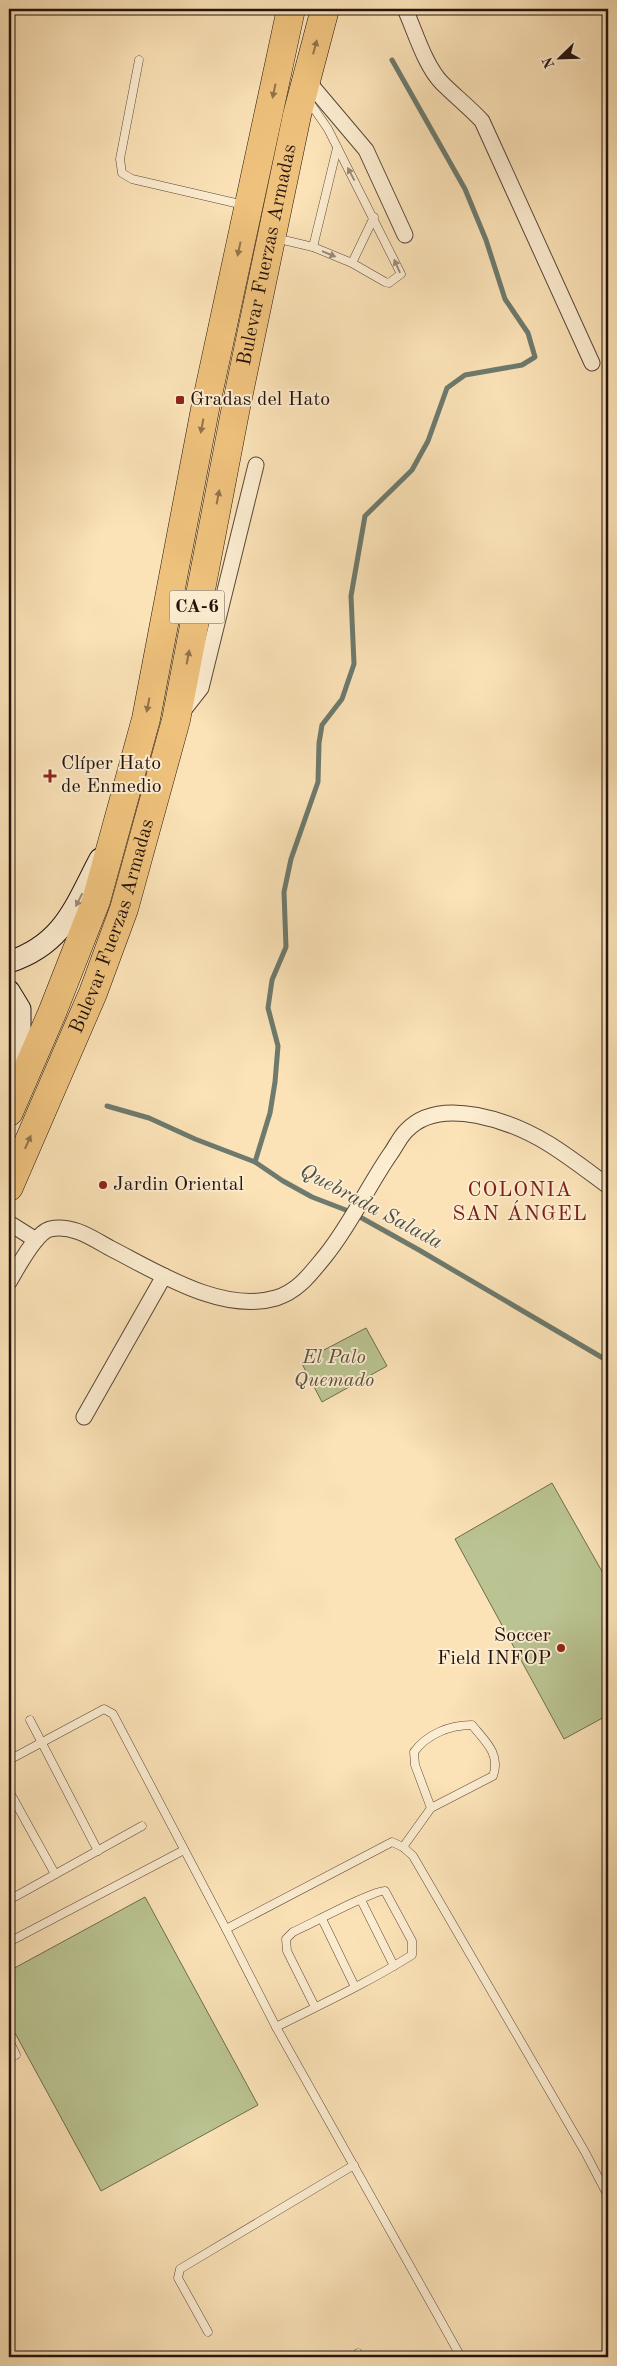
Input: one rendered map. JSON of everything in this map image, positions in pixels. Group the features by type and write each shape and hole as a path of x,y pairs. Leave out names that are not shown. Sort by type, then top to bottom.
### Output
{"highway":[{"name":"Bulevar Fuerzas Armadas","path":"9,1112 52,1013 96,900 146,719 206,404 291,9"},
{"name":"Bulevar Fuerzas Armadas","path":"9,1187 93,993 124,909 176,720 236,407 305,85 325,9"}],"street":[{"path":"406,9 424,54 441,82 465,102 482,121 592,363"},
{"path":"305,85 366,150 404,235"},
{"path":"176,720 201,688 256,465"},
{"path":"9,962 24,957 43,945 67,923 117,826"},
{"path":"9,991 20,1009 20,1085"},
{"path":"9,1282 36,1240 50,1230 78,1230 164,1276 236,1302 262,1301 276,1298 300,1286 336,1242 406,1131 420,1119 437,1114 472,1114 507,1124 549,1144 608,1186"},
{"path":"9,1223 36,1240"},
{"path":"84,1417 164,1276"}],"lane":[{"path":"139,60 120,159 122,173 132,178 249,206"},
{"path":"272,237 313,247 352,263 389,283 401,274 374,217 305,85"},
{"path":"313,247 337,148"},
{"path":"352,263 374,217"},
{"path":"9,1760 104,1709 113,1714 276,2027 460,2357"},
{"path":"30,1720 98,1851"},
{"path":"403,1847 431,1808 493,1776 497,1765 491,1748 472,1725 457,1725 438,1733 421,1742 414,1752 415,1765 431,1808"},
{"path":"9,1791 55,1874"},
{"path":"9,1900 142,1826"},
{"path":"226,1929 392,1842 403,1847 418,1865 585,2152 608,2196"},
{"path":"9,1942 184,1850"},
{"path":"276,2027 355,1987 412,1954 412,1941 388,1893 381,1890 293,1932 286,1939 287,1951 315,2007"},
{"path":"360,1900 394,1966"},
{"path":"322,1918 355,1987"},
{"path":"9,2040 16,2055"},
{"path":"208,2332 178,2278 180,2269 354,2165"}],"green space":[{"name":"El Palo Quemado","path":"366,1328 387,1366 322,1402 301,1362"},
{"name":"Soccer Field INFOP","path":"552,1483 608,1582 608,1715 564,1739 455,1539"},
{"path":"145,1897 258,2105 101,2191 9,2022 9,1971"}],"waterway":[{"path":"255,1162 270,1113 275,1082 278,1046 268,1008 272,980 286,947 284,892 291,859 318,782 319,743 322,725 342,699 354,664 351,596 365,516 412,470 428,441 447,388 465,375 522,365 535,357 528,333 505,299 486,240 465,189 392,60"},
{"name":"Quebrada Salada","path":"107,1106 149,1118 195,1139 255,1162 283,1181 312,1197 351,1212 419,1250 608,1361"}],"place":[{"name":"Gradas del Hato","path":"180,400"},
{"name":"Clíper Hato de Enmedio","path":"50,776"},
{"name":"Jardin Oriental","path":"103,1185"},
{"name":"Soccer Field INFOP","path":"561,1648"}],"district":[{"name":"COLONIA SAN ÁNGEL","path":"520,1202"}]}
